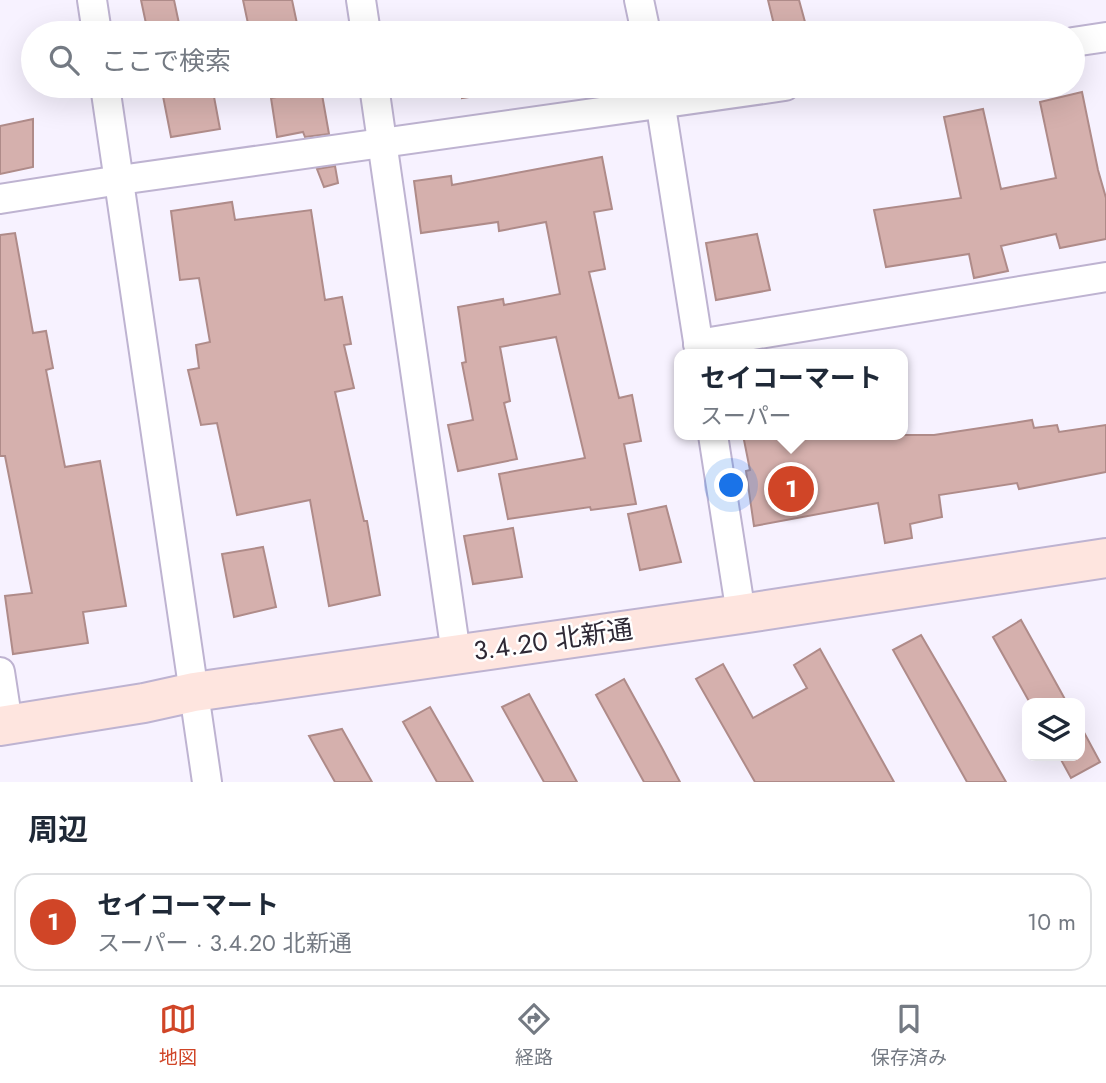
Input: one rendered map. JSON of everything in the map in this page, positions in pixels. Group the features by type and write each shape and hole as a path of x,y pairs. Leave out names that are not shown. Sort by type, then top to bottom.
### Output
{"street":[{"path":"92,0 95,21"},
{"path":"361,0 364,21"},
{"path":"639,0 643,21"},
{"path":"1085,40 1106,37"},
{"path":"107,98 207,782"},
{"path":"376,98 456,654"},
{"path":"0,199 382,144 643,98"},
{"path":"660,98 699,349 1106,276"},
{"path":"714,440 741,614"},
{"name":"3.4.20 北新通","path":"4,725 144,703 194,692 741,614 1106,558"},
{"path":"0,671 4,725"}],"building":[{"path":"141,0 174,0 178,21 145,21"},
{"path":"243,0 292,0 296,21 247,21"},
{"path":"768,0 799,0 805,21 773,21"},
{"path":"163,98 214,98 220,129 171,137"},
{"path":"271,98 323,98 329,134 305,137 303,132 277,137"},
{"path":"1057,98 1083,98 1106,198 1106,239 1060,248 1056,234 1001,246 1008,271 974,278 969,254 886,267 874,210 961,198 944,117 983,109 1001,189 1056,178 1040,102"},
{"path":"33,119 33,167 0,174 0,126"},
{"path":"602,157 612,209 594,212 605,269 589,272 619,398 632,395 641,441 624,444 636,504 591,510 590,507 508,519 499,474 585,458 556,337 500,347 510,401 504,403 517,459 458,471 448,425 473,420 462,363 466,362 458,307 503,299 504,305 560,294 546,222 499,231 498,222 421,233 414,181 451,176 452,185"},
{"path":"335,166 338,183 324,187 317,169"},
{"path":"232,202 235,220 311,210 325,300 342,297 351,344 344,345 354,388 335,392 364,521 367,521 380,595 329,606 310,500 237,515 217,423 201,425 188,370 199,368 196,345 210,342 199,278 180,280 171,211"},
{"path":"15,233 33,333 46,331 53,368 46,370 65,467 100,461 126,606 83,612 88,643 13,654 5,596 32,593 5,456 0,456 0,235"},
{"path":"757,234 770,290 716,300 706,243"},
{"path":"1032,420 1034,428 1057,425 1059,432 1106,425 1106,472 1019,489 1017,483 939,495 942,517 910,524 912,538 885,543 878,503 754,526 746,471 750,470 744,440 908,440 908,435 934,435"},
{"path":"666,506 681,562 640,570 628,514"},
{"path":"513,528 522,577 473,584 464,536"},
{"path":"263,547 276,607 234,617 222,554"},
{"path":"1021,620 1064,698 1027,698 993,637"},
{"path":"921,635 1006,782 967,782 893,650"},
{"path":"820,649 894,782 755,782 696,679 723,664 753,718 807,688 794,665"},
{"path":"624,679 680,782 644,782 596,695"},
{"path":"529,694 577,782 544,782 502,707"},
{"path":"430,707 473,782 437,782 403,722"},
{"path":"342,729 372,782 335,782 309,736"},
{"path":"1085,734 1100,762 1071,778 1062,761 1085,761"}],"place":[{"name":"セイコーマート","path":"791,489"}]}
